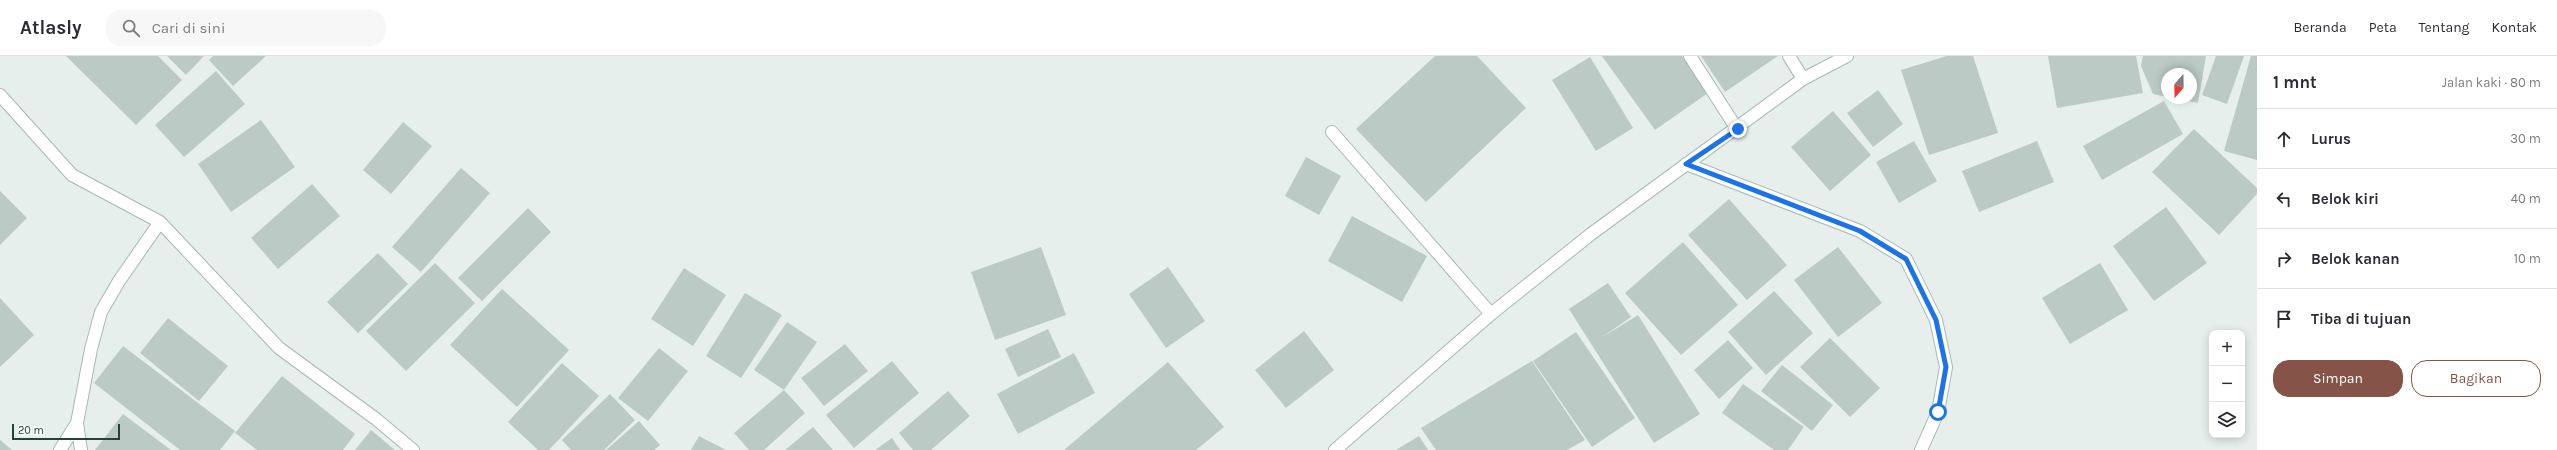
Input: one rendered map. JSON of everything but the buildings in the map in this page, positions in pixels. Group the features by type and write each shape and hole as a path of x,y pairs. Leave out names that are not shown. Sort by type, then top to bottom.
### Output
{"street":[{"path":"1690,56 1738,129"},
{"path":"1790,56 1803,79"},
{"path":"1335,450 1491,314 1591,234 1686,164 1738,129 1803,79 1847,56"},
{"path":"0,95 72,175 160,222 279,348 376,419 413,450"},
{"path":"1332,132 1491,314"},
{"path":"1686,164 1860,231 1906,259 1936,320 1946,367 1938,412 1921,450"},
{"path":"81,450 77,423 91,349 101,312 119,281 160,222"},
{"path":"60,450 77,423"}],"route":[{"path":"1738,129 1686,164 1860,231 1906,259 1936,320 1946,367 1938,412"}]}
